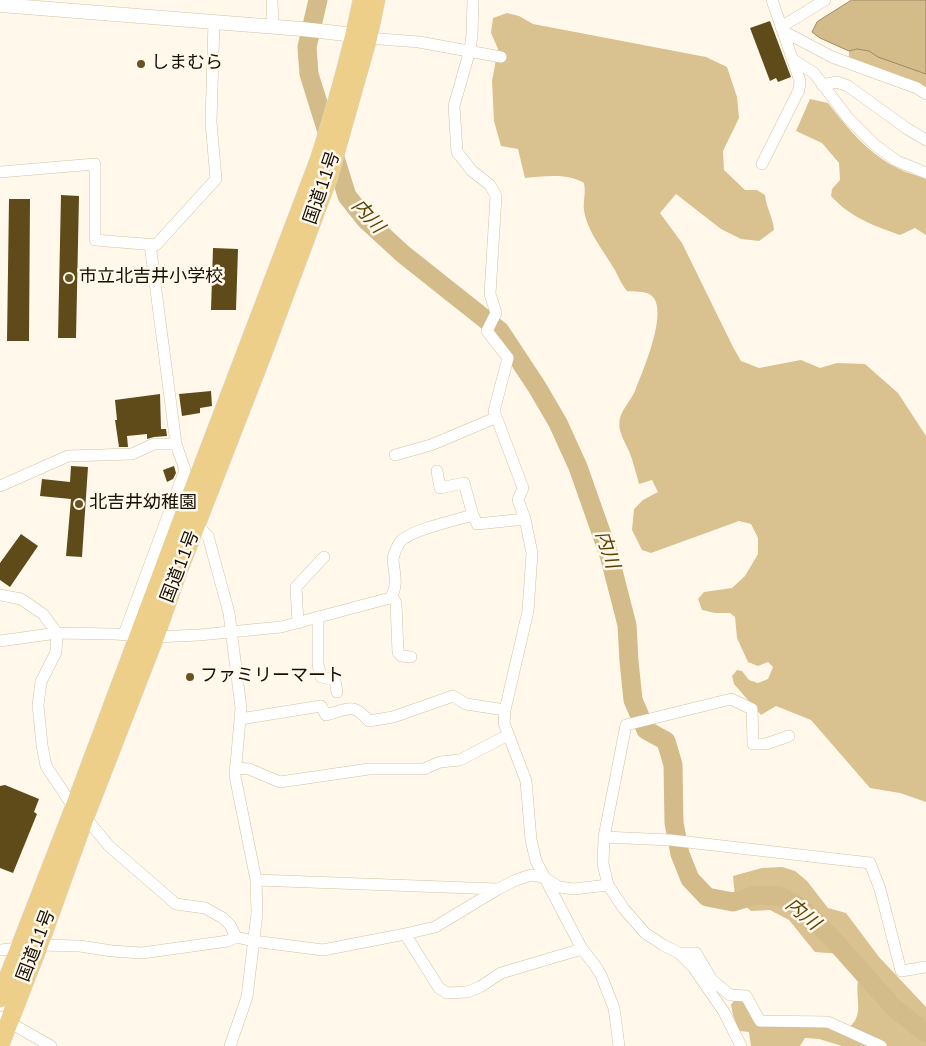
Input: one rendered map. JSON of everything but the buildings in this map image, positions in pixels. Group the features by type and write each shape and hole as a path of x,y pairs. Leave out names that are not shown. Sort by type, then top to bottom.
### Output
{"highway":[{"name":"国道11号","path":"139,635 179,569 329,176 343,130 361,36 362,0"},
{"name":"国道11号","path":"2,1044 4,1020 39,944 80,812 139,635 320,160 336,105 376,0"},
{"name":"国道11号","path":"0,998 19,948 80,812"}],"street":[{"path":"272,0 273,27"},
{"path":"473,0 470,50 454,106 458,152 472,171 490,185 496,196 490,294 496,313 487,331 508,358 494,411 495,418 523,488 518,500 526,518 532,553 528,611 505,710 504,723 526,781 531,840 536,861 543,878 555,896 582,949 601,975 614,1008 619,1046"},
{"path":"762,164 799,90 800,81 772,0"},
{"path":"782,29 825,0"},
{"path":"0,5 320,30 419,42 501,57"},
{"path":"0,172 95,164 95,240 156,245 216,179 211,122 214,21"},
{"path":"782,29 832,57 917,88 926,94"},
{"path":"792,59 814,73 848,118 875,145 897,161 926,172"},
{"path":"822,85 837,82 848,86 906,128 926,140"},
{"path":"139,635 185,470 176,444 150,244"},
{"path":"395,456 431,445 495,418"},
{"path":"0,486 68,456 132,454 154,444 176,444"},
{"path":"437,471 440,488 464,483 477,524 526,518"},
{"path":"0,641 57,634 139,635 231,632 282,627 298,623 390,598 395,592 396,575 393,558 400,542 411,534 473,515"},
{"path":"197,524 208,536 229,613 241,708 235,776 256,880 257,913 247,997 230,1046"},
{"path":"298,623 296,587 324,558"},
{"path":"0,595 21,599 43,614 57,634 56,652 42,682 38,705 46,766 80,812 109,846 176,904 205,908 223,918 230,925 236,937"},
{"path":"392,596 396,603 398,652 406,658 411,657"},
{"path":"318,617 318,664 321,677 335,680 337,692"},
{"path":"240,719 321,706 326,714 353,708 361,712 369,722 393,717 453,696 466,704 505,710"},
{"path":"741,1046 724,1012 693,966 679,954 645,933 624,909 608,885 603,864 604,837 626,725 731,699 752,709 753,744 766,744 789,736"},
{"path":"236,768 256,772 280,782 369,769 424,769 440,762 460,760 508,735"},
{"path":"604,837 670,840 870,863 880,889 900,972 926,967"},
{"path":"39,944 80,946 142,953 228,941 236,937 323,950 435,927 498,889 531,875 543,878 559,886 574,889 608,885"},
{"path":"256,880 498,889"},
{"path":"405,934 439,988 447,993 467,992 480,987 501,973 582,949"},
{"path":"0,950 19,948"},
{"path":"679,954 696,953 712,980 730,995 746,996 760,1021 828,1022 881,1046"},
{"path":"4,1020 51,1046"}],"shaded area":[{"path":"852,0 926,0 926,74 878,57 869,51 857,49 849,51 820,38 812,32 817,22"},
{"path":"507,13 519,16 533,24 706,57 727,67 737,97 739,118 723,151 724,170 745,190 757,190 765,195 774,230 759,241 741,239 721,229 676,194 660,213 682,243 741,361 759,368 801,360 820,368 837,363 865,364 898,393 926,436 926,802 900,793 870,788 811,720 776,706 761,715 734,684 732,676 737,670 742,671 749,680 758,683 768,679 773,667 768,662 758,666 748,662 737,638 735,617 730,613 715,613 702,610 698,599 704,592 732,588 745,576 758,554 758,538 751,524 739,521 651,553 642,550 632,530 634,509 643,500 658,492 652,480 639,484 619,427 619,422 635,391 649,355 657,325 658,311 655,301 649,294 627,291 596,240 588,225 584,210 584,183 563,176 525,178 518,149 501,146 494,121 492,81 498,49 491,33 493,18"},
{"path":"857,49 869,51 878,57 926,74 926,88 849,58 849,51"},
{"path":"810,99 828,103 848,128 870,150 883,159 910,174 926,178 926,235 915,228 900,235 881,228 846,210 831,196 832,189 840,180 839,163 822,143 796,131"},
{"path":"782,867 795,871 807,881 828,908 846,913 879,957 926,1007 926,1046 842,1046 819,1039 805,1038 800,1046 751,1046 749,1032 739,1031 733,1015 731,1005 735,999 743,1001 759,1024 848,1028 853,1023 858,1012 858,981 865,970 863,964 854,955 815,952 789,920 770,910 751,911 735,897 733,876 762,868"}],"waterway":[{"name":"内川","path":"318,0 307,47 309,74 347,196 366,220 403,254 500,331 558,423 578,467 609,555 627,625 633,700 646,730 666,741 673,765 674,823 680,854 690,879 707,897 733,902 757,895 779,896 800,907 830,936 894,1008 926,1033"}],"place":[{"name":"しまむら","path":"141,64"},
{"name":"市立北吉井小学校","path":"69,278"},
{"name":"北吉井幼稚園","path":"79,504"},
{"name":"ファミリーマート","path":"190,677"}]}
